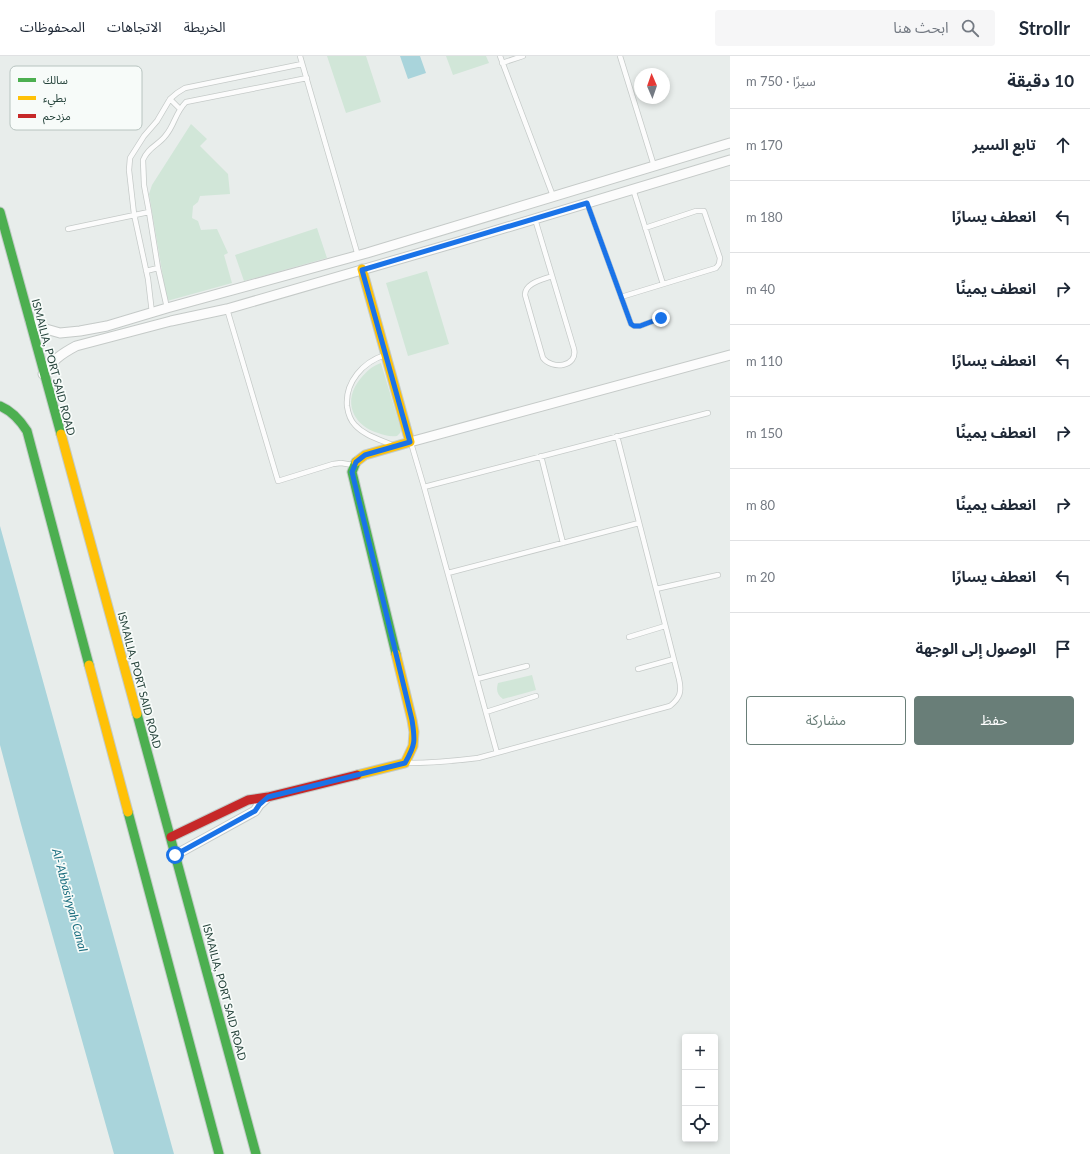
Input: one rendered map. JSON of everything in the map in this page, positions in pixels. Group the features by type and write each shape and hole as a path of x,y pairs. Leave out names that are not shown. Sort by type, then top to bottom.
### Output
{"main road":[{"name":"ISMAILIA, PORT SAID ROAD","path":"0,212 28,321 89,535 256,1154"},
{"path":"171,837 248,800 268,797 405,763 411,752 415,739 412,720 352,472 356,462 365,455 410,442 386,355 366,268"},
{"path":"0,406 13,413 27,431 219,1154"}],"street":[{"path":"28,321 50,331 60,332 80,332 107,326 454,228 730,143"},
{"path":"43,374 53,361 62,353 76,346 171,321 227,309 458,242 730,160"},
{"path":"530,204 535,219"},
{"path":"454,228 458,242"},
{"path":"362,255 366,268"},
{"path":"348,259 352,272"},
{"path":"167,308 171,321"},
{"path":"410,442 730,355"},
{"path":"175,855 255,811 268,797"}],"lane":[{"path":"300,56 362,255"},
{"path":"500,56 554,197"},
{"path":"502,63 523,56"},
{"path":"620,56 654,166"},
{"path":"152,313 146,271 134,214 129,170 130,158 144,136 157,121 170,99 185,88 302,64"},
{"path":"167,308 158,268 144,185 143,160 152,147 166,135 180,108 186,102 307,78"},
{"path":"170,99 180,108"},
{"path":"633,189 663,284"},
{"path":"587,203 632,326 640,326 661,318"},
{"path":"621,297 718,266 720,258 704,211 699,210 645,228"},
{"path":"68,229 149,212"},
{"path":"535,219 575,353 572,360 566,364 559,365 551,364 543,358 525,295 526,290 530,286 552,276"},
{"path":"146,271 158,268"},
{"path":"227,309 278,481 333,464 341,463 355,466"},
{"path":"386,355 372,361 354,378 347,394 347,407 348,415 361,431 396,447"},
{"path":"424,487 708,413"},
{"path":"405,763 452,762 478,758 670,706 681,695 681,688 674,659 617,436"},
{"path":"410,442 424,487 497,753"},
{"path":"541,456 564,543"},
{"path":"448,573 640,523"},
{"path":"656,589 718,575"},
{"path":"629,637 665,626"},
{"path":"638,669 674,659"},
{"path":"477,679 527,666"},
{"path":"486,712 536,696"}],"green space":[{"path":"327,56 366,56 381,102 346,113"},
{"path":"446,56 486,56 489,63 453,75"},
{"path":"191,124 207,139 200,146 228,174 230,194 200,196 198,202 193,206 192,218 198,221 201,230 217,229 228,253 224,255 232,283 167,301 149,194 152,185"},
{"path":"317,228 327,258 244,281 235,255"},
{"path":"427,271 449,344 408,356 386,283"},
{"path":"381,363 401,430 397,436 378,433 362,424 356,418 351,403 355,386 361,378 368,371"},
{"path":"532,675 536,690 503,699 498,694 498,683"}],"water":[{"path":"400,56 420,56 426,73 408,79"},
{"name":"Al-ʿAbbāsiyyah Canal","path":"0,526 174,1154 114,1154 21,824 0,745"}],"traffic: fast":[{"path":"0,212 61,434"},
{"path":"0,406 15,416 27,431 89,665"},
{"path":"356,462 352,472 396,654"},
{"path":"137,714 256,1154"},
{"path":"128,812 219,1154"}],"traffic: slow":[{"path":"356,462 365,455 410,442 362,269"},
{"path":"61,434 137,714"},
{"path":"357,775 405,763 413,746 414,732 412,720 396,654"},
{"path":"89,665 128,812"}],"traffic: jam":[{"path":"171,837 248,800 268,797 357,775"}],"route":[{"path":"175,855 255,811 268,797 405,763 411,752 415,739 412,720 352,472 356,462 365,455 410,442 362,270 587,203 632,326 640,326 661,318"}]}
